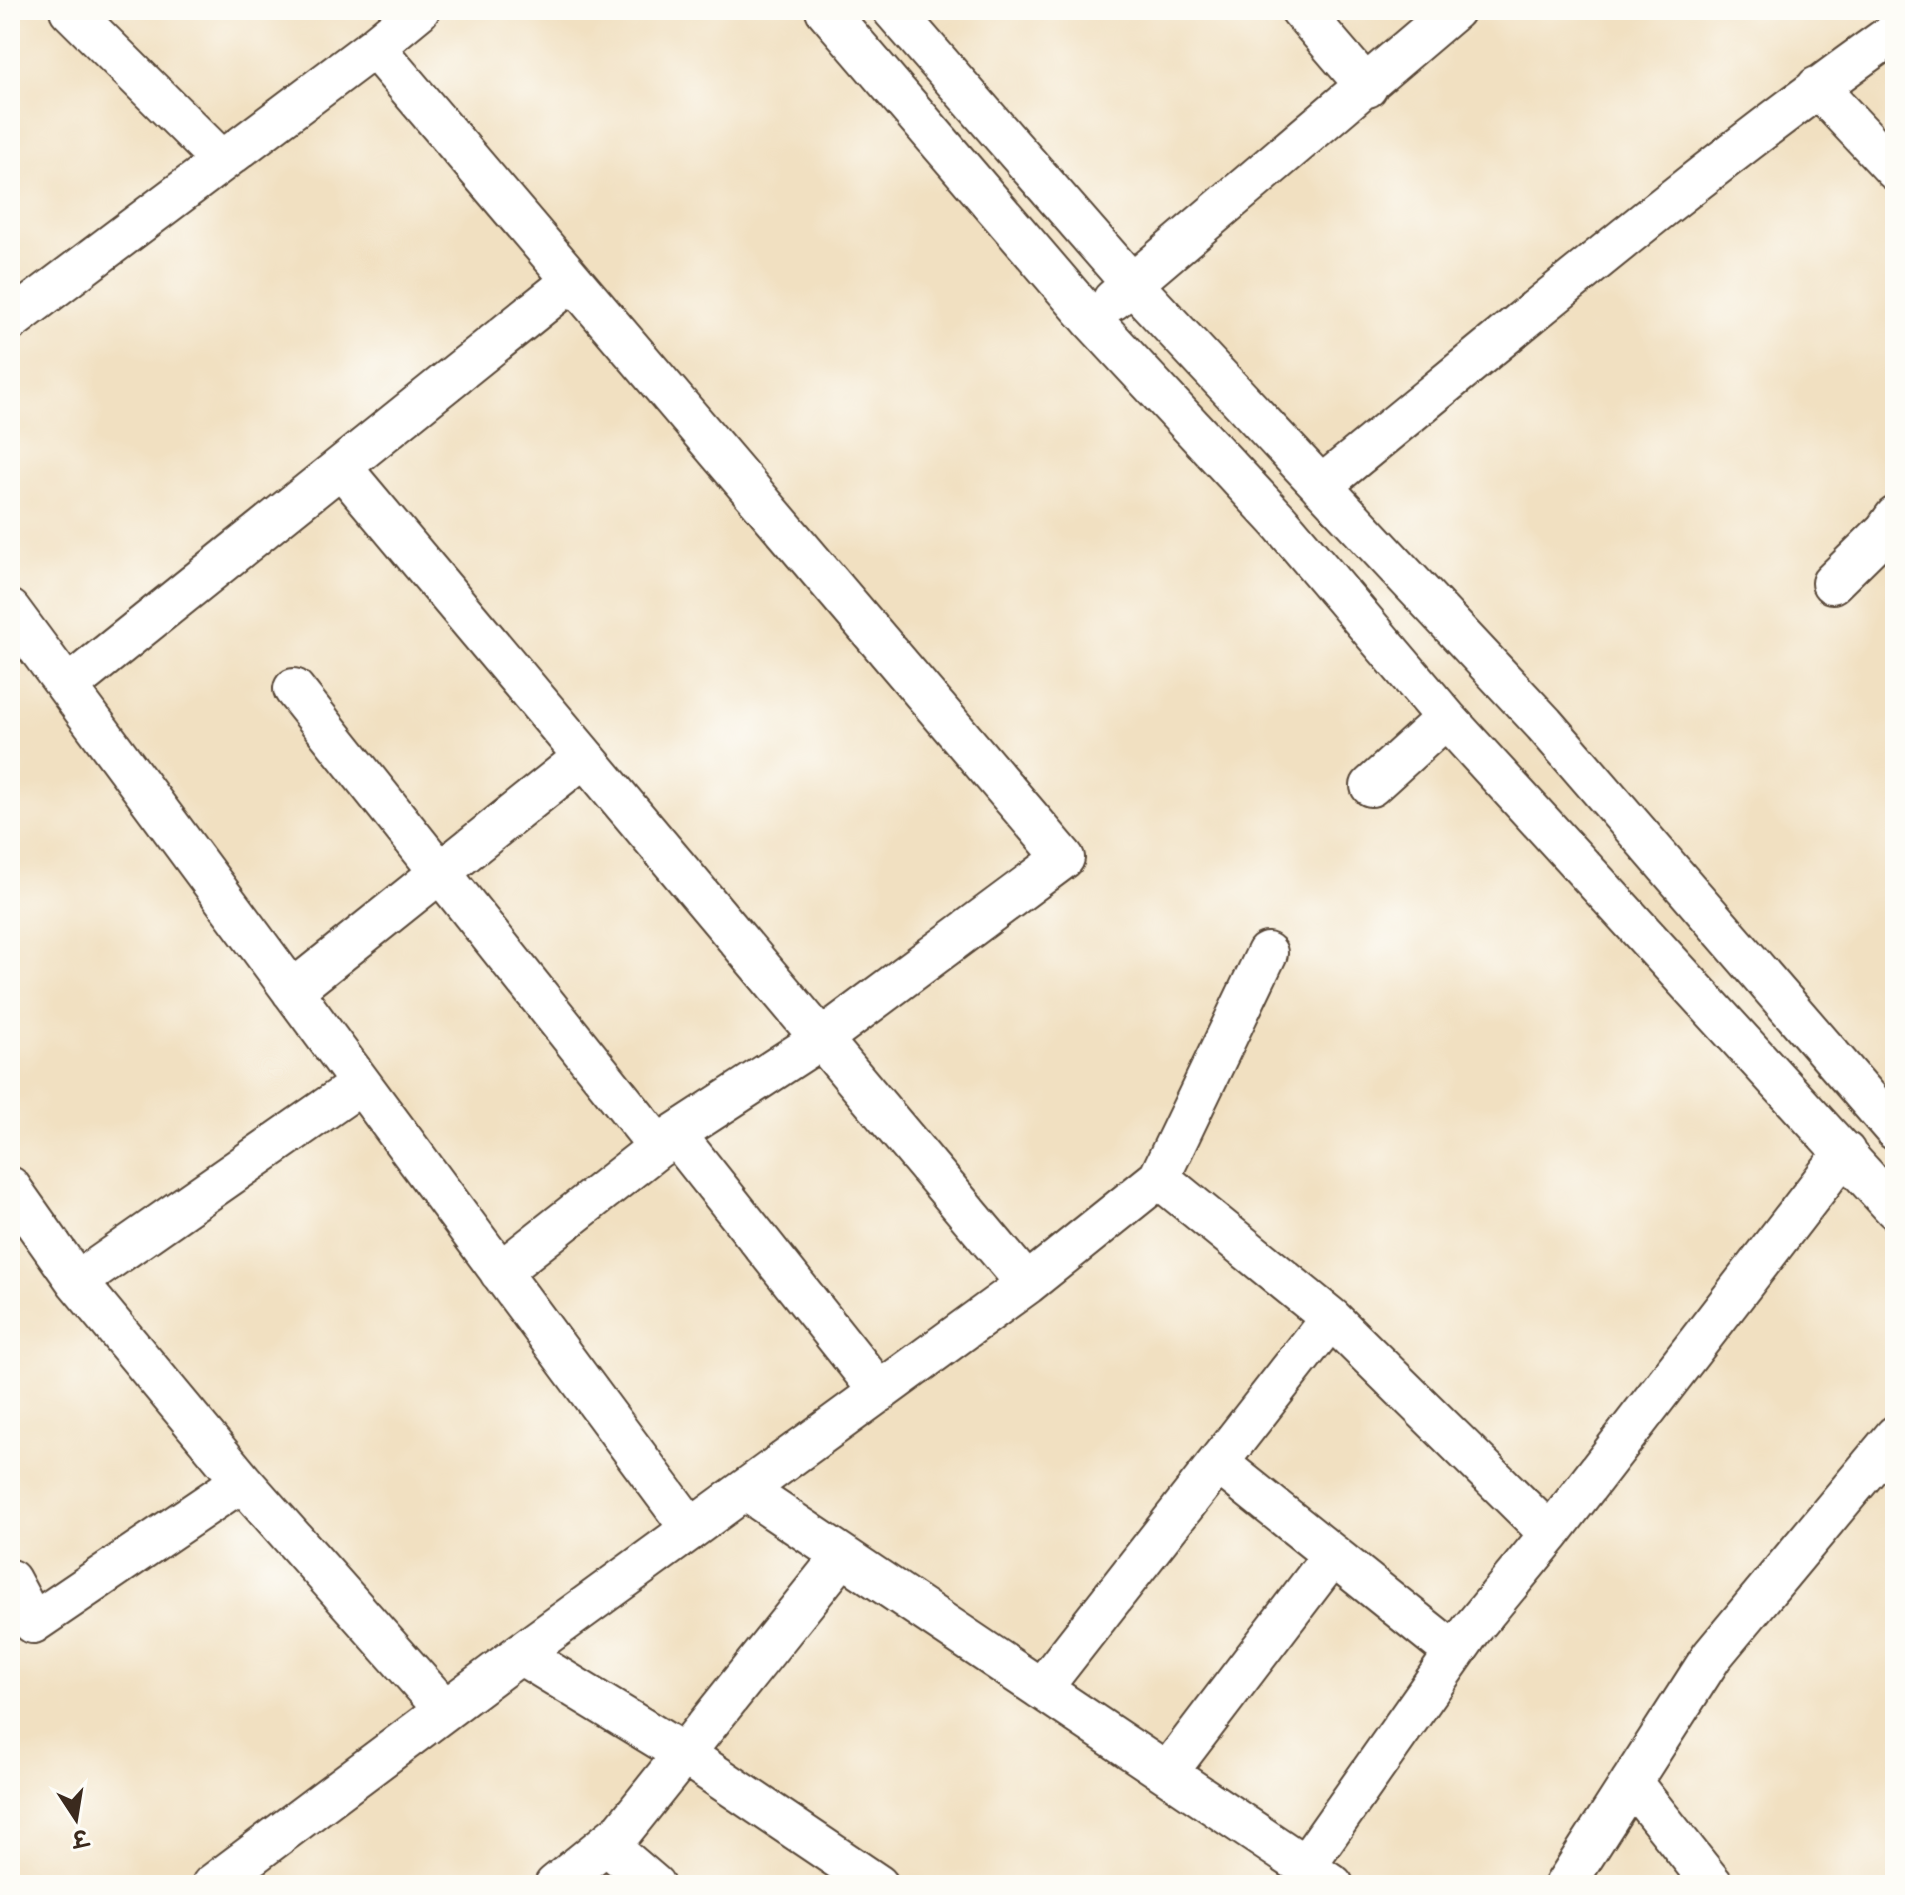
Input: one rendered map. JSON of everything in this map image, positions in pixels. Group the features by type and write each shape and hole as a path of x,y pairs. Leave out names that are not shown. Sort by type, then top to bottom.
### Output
{"street":[{"path":"70,10 222,161"},
{"path":"10,321 419,10"},
{"path":"826,10 1091,319 1279,521 1446,718 1895,1209"},
{"path":"893,10 1132,284 1544,724 1895,1130"},
{"path":"1301,10 1367,87"},
{"path":"1091,319 1454,10"},
{"path":"1321,486 1619,242 1817,87 1895,32"},
{"path":"374,47 1064,858 821,1039 667,1141 500,1272"},
{"path":"1817,87 1895,170"},
{"path":"67,687 572,281"},
{"path":"341,467 1027,1284"},
{"path":"1832,583 1885,531 1895,517"},
{"path":"10,610 691,1529"},
{"path":"294,689 440,873 880,1392"},
{"path":"1371,786 1446,718"},
{"path":"292,991 584,757"},
{"path":"212,1885 520,1654 1027,1284 1159,1178 1267,953"},
{"path":"77,1282 361,1084"},
{"path":"745,1490 1319,1876 1455,1653 1845,1152"},
{"path":"1159,1178 1331,1318 1550,1534"},
{"path":"10,1187 77,1282 242,1481 445,1710"},
{"path":"1041,1689 1331,1318"},
{"path":"1565,1885 1712,1656 1895,1436"},
{"path":"1218,1463 1455,1653"},
{"path":"10,1580 22,1633 242,1481"},
{"path":"1167,1773 1333,1555"},
{"path":"555,1885 623,1830 842,1556"},
{"path":"520,1654 684,1754 878,1885"},
{"path":"1631,1782 1713,1885"},
{"path":"606,1844 654,1885"}]}
